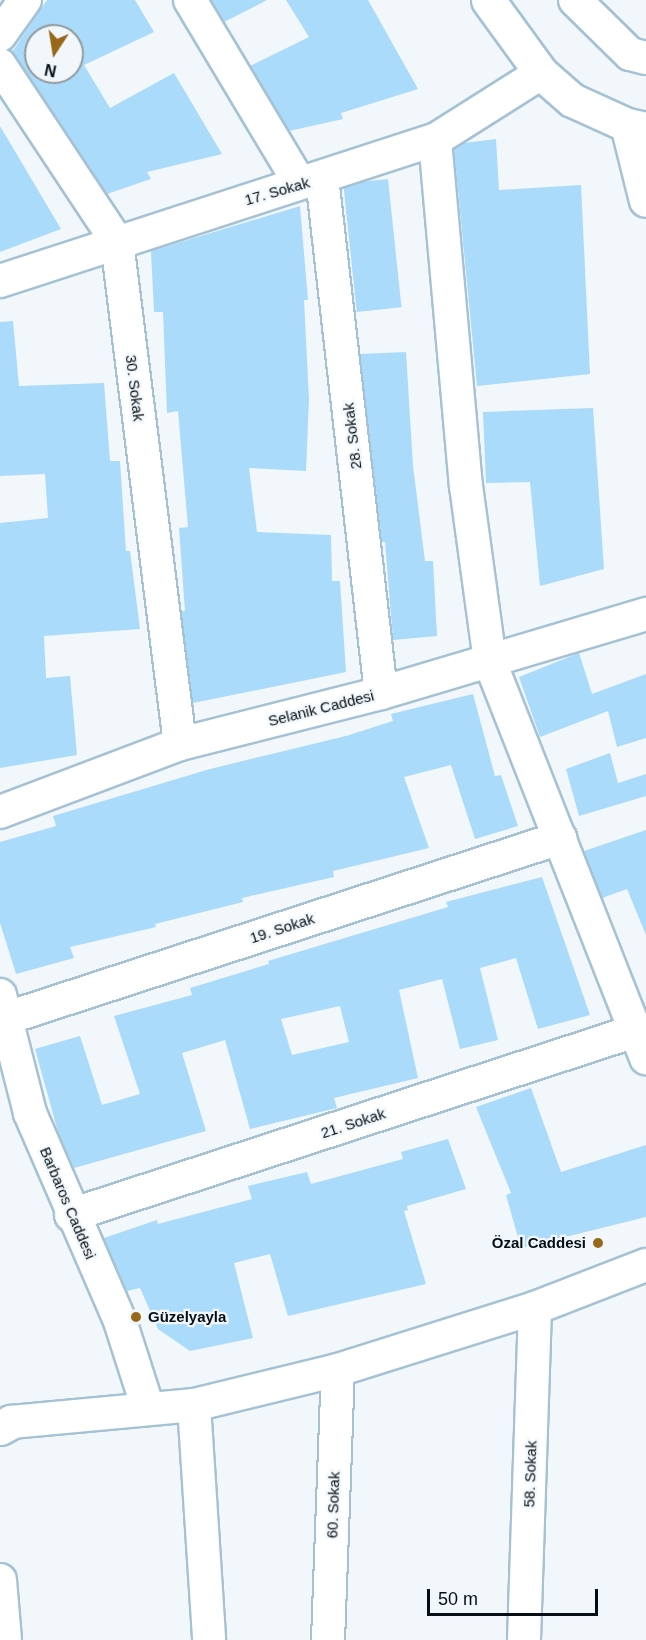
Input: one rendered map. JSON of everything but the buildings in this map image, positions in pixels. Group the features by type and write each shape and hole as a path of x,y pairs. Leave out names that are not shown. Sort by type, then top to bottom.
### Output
{"main road":[{"path":"488,0 542,73 572,100 637,127"}],"street":[{"path":"0,35 25,0"},
{"name":"28. Sokak","path":"190,0 311,180 381,693"},
{"path":"575,0 630,54 646,58"},
{"name":"30. Sokak","path":"0,65 117,242 180,744"},
{"name":"17. Sokak","path":"0,281 435,140 542,73"},
{"path":"637,127 646,201"},
{"path":"435,140 466,486 490,662 641,1045"},
{"name":"Selanik Caddesi","path":"0,812 180,744 381,693 646,614"},
{"name":"19. Sokak","path":"2,1007 560,838"},
{"name":"Barbaros Caddesi","path":"2,1007 30,1113 71,1215 120,1321 148,1408"},
{"name":"21. Sokak","path":"71,1215 641,1045"},
{"path":"4,1423 194,1405 338,1370 535,1308 646,1265"},
{"name":"58. Sokak","path":"524,1640 535,1308"},
{"name":"60. Sokak","path":"328,1640 338,1370"},
{"path":"194,1405 209,1640"},
{"path":"0,1580 5,1640"}],"place":[{"name":"Özal Caddesi","path":"598,1243"},
{"name":"Güzelyayla","path":"136,1317"}]}
